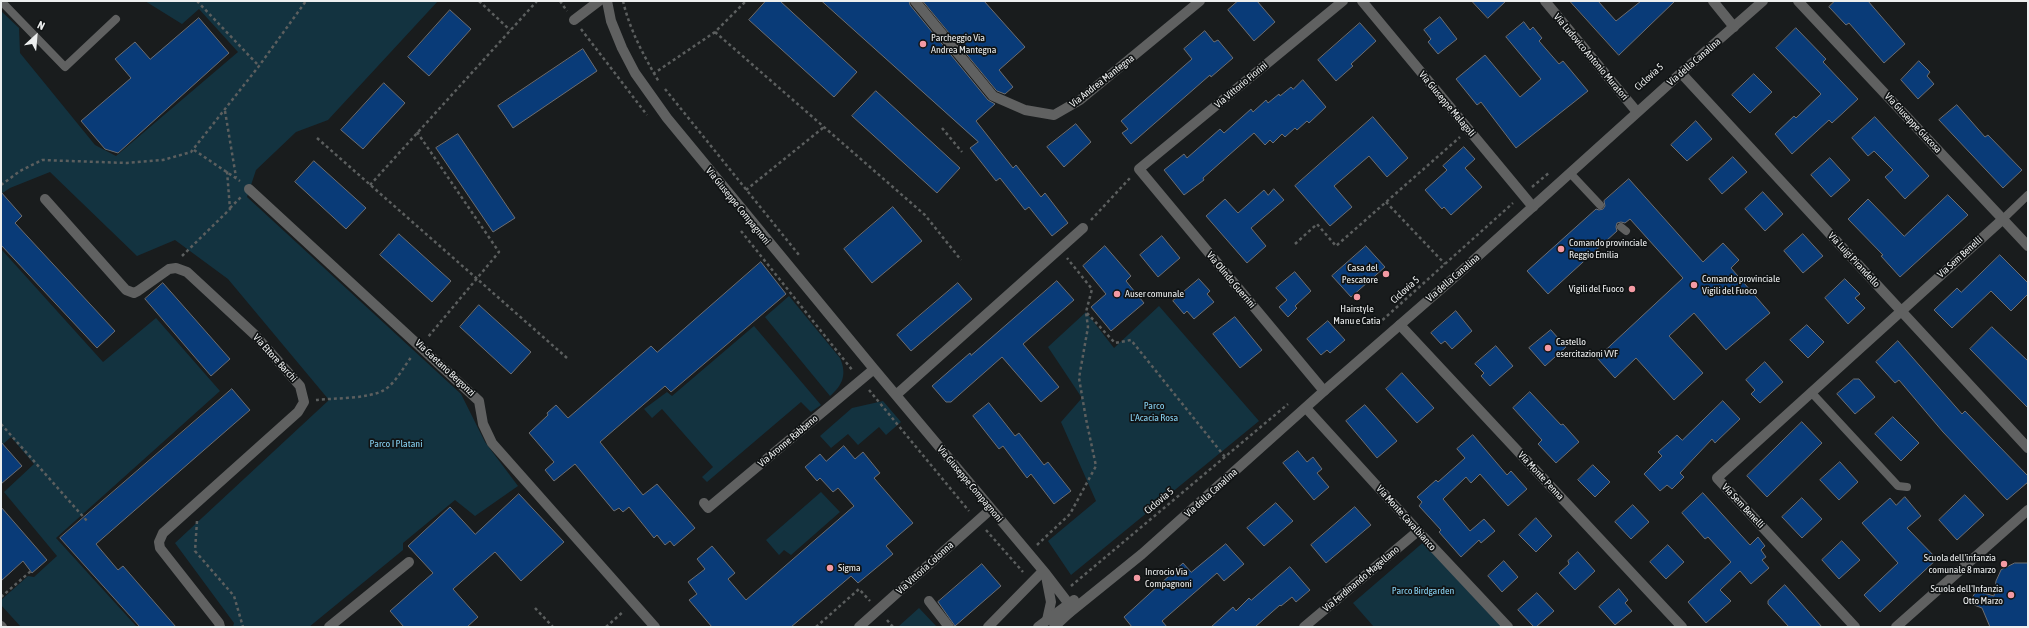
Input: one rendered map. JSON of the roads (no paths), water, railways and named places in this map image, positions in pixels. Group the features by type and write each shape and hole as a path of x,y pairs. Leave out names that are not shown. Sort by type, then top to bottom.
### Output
{"street":[{"path":"574,20 599,1"},
{"name":"Via Giuseppe Compagnoni","path":"607,1 611,21 622,48 641,82 667,118 1044,573 1069,608"},
{"name":"Via Andrea Mantegna","path":"915,1 993,96 1025,110 1054,115 1080,100 1200,1"},
{"name":"Via Vittorio Fiorini","path":"1138,169 1343,1"},
{"name":"Via Giuseppe Malagoli","path":"1362,1 1533,207"},
{"name":"Via Ludovico Antonio Muratori","path":"1545,1 1638,112"},
{"name":"Via della Canalina","path":"1038,627 1051,624 1069,608 1142,554 1324,391 1456,276 1681,72 1763,1"},
{"name":"Via Giuseppe Giacosa","path":"1798,1 2028,246"},
{"path":"1715,3 1734,27"},
{"name":"Via Luigi Pirandello","path":"1681,72 2028,448"},
{"name":"Via Olindo Guerrini","path":"1138,169 1324,391"},
{"name":"Via Gaetano Bergonzi","path":"249,189 480,401 483,424 492,443 655,627"},
{"name":"Via Ettore Barchi","path":"45,199 126,290 134,293 169,269 176,268 187,272 255,335 300,386 304,402 298,412 163,533 160,538 159,545 219,623 220,627"},
{"name":"Via Sem Benelli","path":"1855,627 1717,478 2003,219"},
{"path":"896,395 1061,250 1083,228"},
{"name":"Via Monte Penna","path":"1400,325 1682,627"},
{"name":"Via Aronne Rabbeno","path":"704,503 708,508 874,369"},
{"name":"Via Monte Cavalbianco","path":"1306,408 1508,627"},
{"name":"Via Vittoria Colonna","path":"859,627 991,510"},
{"path":"1896,627 2028,510"},
{"name":"Via Ferdinando Magellano","path":"1304,627 1418,531"},
{"path":"329,627 409,562"},
{"path":"988,627 1032,582 1044,573 1051,602 1051,624"},
{"path":"929,601 949,627"}],"lane":[{"path":"1,1 65,66 116,20"},
{"path":"1570,173 1600,205"},
{"path":"2003,219 2028,195"},
{"path":"1811,392 1898,486 1907,487"}],"place":[{"name":"Parcheggio Via Andrea Mantegna","path":"923,44"},
{"name":"Comando provinciale Reggio Emilia","path":"1561,249"},
{"name":"Casa del Pescatore","path":"1386,274"},
{"name":"Comando provinciale Vigili del Fuoco","path":"1694,285"},
{"name":"Vigili del Fuoco","path":"1632,289"},
{"name":"Auser comunale","path":"1117,294"},
{"name":"Hairstyle Manu e Catia","path":"1357,297"},
{"name":"Castello esercitazioni VVF","path":"1548,348"},
{"name":"Scuola dell'infanzia comunale 8 marzo","path":"2004,564"},
{"name":"Sigma","path":"830,568"},
{"name":"Incrocio Via Compagnoni","path":"1137,578"},
{"name":"Scuola dell'Infanzia Otto Marzo","path":"2011,595"}],"park label":[{"name":"Parco L'Acacia Rosa","path":"1154,412"},
{"name":"Parco I Platani","path":"396,444"},
{"name":"Parco Birdgarden","path":"1423,591"}]}
